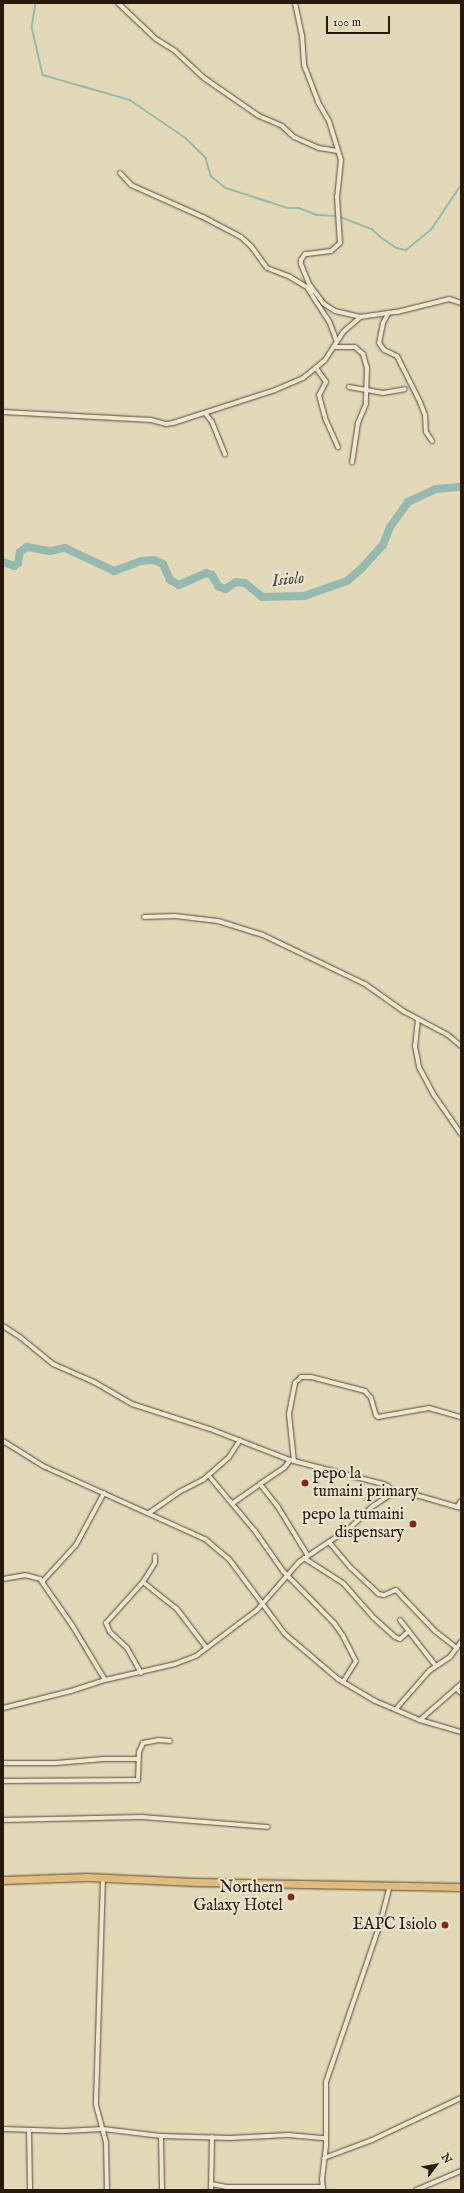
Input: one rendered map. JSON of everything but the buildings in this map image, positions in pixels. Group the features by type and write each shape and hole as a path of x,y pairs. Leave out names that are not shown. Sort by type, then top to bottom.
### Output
{"highway":[{"path":"3,1880 103,1878 461,1887"}],"street":[{"path":"118,3 156,39 175,51 204,78 259,116 282,126 294,137 319,148 338,151"},
{"path":"295,3 302,35 304,65 318,102 329,121 341,160 337,197 340,243 331,251 309,253 302,257 301,260 302,268 314,292 319,300 329,308 360,317 388,314 444,300 454,299 460,301"},
{"path":"120,173 131,185 202,217 240,237 251,246 267,268 290,276 314,292"},
{"path":"308,288 329,321 337,342"},
{"path":"388,314 383,323 379,343 384,350 397,356 420,402 425,415 426,432 432,441"},
{"path":"3,412 151,420 166,424 205,413 303,378 325,360 343,332 360,317"},
{"path":"334,347 355,347 361,351 368,368 366,404 356,432 352,463"},
{"path":"316,368 326,382 319,395 325,418 338,448"},
{"path":"349,387 383,393 405,389"},
{"path":"205,413 212,422 225,455"},
{"path":"144,917 175,916 218,921 263,935 365,984 418,1019 448,1035 461,1046"},
{"path":"418,1019 415,1046 419,1067 434,1095 461,1134"},
{"path":"3,1326 20,1337 53,1364 98,1384 116,1397 132,1404 240,1440 292,1460 383,1484 388,1486 393,1493"},
{"path":"233,1504 285,1467 292,1460 289,1414 295,1383 299,1377 311,1377 365,1391 371,1398 378,1417 429,1408 461,1417"},
{"path":"149,1514 179,1492 209,1476 229,1457 240,1440"},
{"path":"3,1441 42,1466 197,1534 219,1549 235,1566 278,1626 293,1642 343,1682 375,1701 420,1720 461,1732"},
{"path":"209,1476 233,1504 287,1576 334,1623 351,1650 356,1663 343,1682"},
{"path":"260,1484 278,1507 306,1557 343,1583 374,1618 395,1637 401,1639 409,1631"},
{"path":"42,1582 76,1545 104,1493"},
{"path":"3,1708 71,1691 105,1680 141,1673 182,1662 196,1656 263,1604 266,1598 306,1557 351,1527 377,1503 393,1493 409,1493 459,1508 461,1501"},
{"path":"329,1542 347,1563 379,1594 384,1595 396,1590 435,1631 457,1648"},
{"path":"141,1673 127,1648 106,1625 110,1618 135,1593 143,1582 155,1564 155,1556"},
{"path":"3,1579 25,1575 36,1576 42,1582 72,1625 105,1680"},
{"path":"143,1582 177,1609 206,1648"},
{"path":"400,1620 436,1666"},
{"path":"396,1709 436,1666 450,1657 461,1642"},
{"path":"420,1720 461,1684"},
{"path":"456,1688 461,1693"},
{"path":"3,1781 138,1780 138,1759 141,1747 145,1742 159,1740 170,1741"},
{"path":"3,1763 51,1763 104,1759 138,1759"},
{"path":"3,1820 141,1817 268,1828"},
{"path":"103,1878 96,2105 103,2128 106,2147 108,2190"},
{"path":"211,2184 227,2187 323,2189 326,2082 380,1924 390,1886"},
{"path":"324,2158 372,2140 461,2098"},
{"path":"3,2129 64,2131 103,2128 161,2136 212,2137 288,2135 325,2138"},
{"path":"29,2130 30,2190"},
{"path":"161,2136 162,2190"},
{"path":"211,2190 212,2137"},
{"path":"416,2190 461,2171"}],"waterway":[{"path":"36,3 32,27 43,75 130,100 186,138 206,158 211,176 226,188 288,208 299,208 317,215 338,216 372,229 397,248 406,250 431,230 461,185"},
{"name":"Isiolo","path":"3,562 14,566 18,563 20,552 27,547 50,551 65,548 114,571 141,561 154,560 163,564 170,580 179,585 206,573 212,575 218,586 225,589 236,582 245,583 262,597 304,596 347,581 362,568 383,545 390,527 408,502 436,489 461,487"}],"place":[{"name":"pepo la tumaini primary","path":"305,1483"},
{"name":"pepo la tumaini dispensary","path":"413,1524"},
{"name":"Northern Galaxy Hotel","path":"291,1897"},
{"name":"EAPC Isiolo","path":"445,1925"}]}
